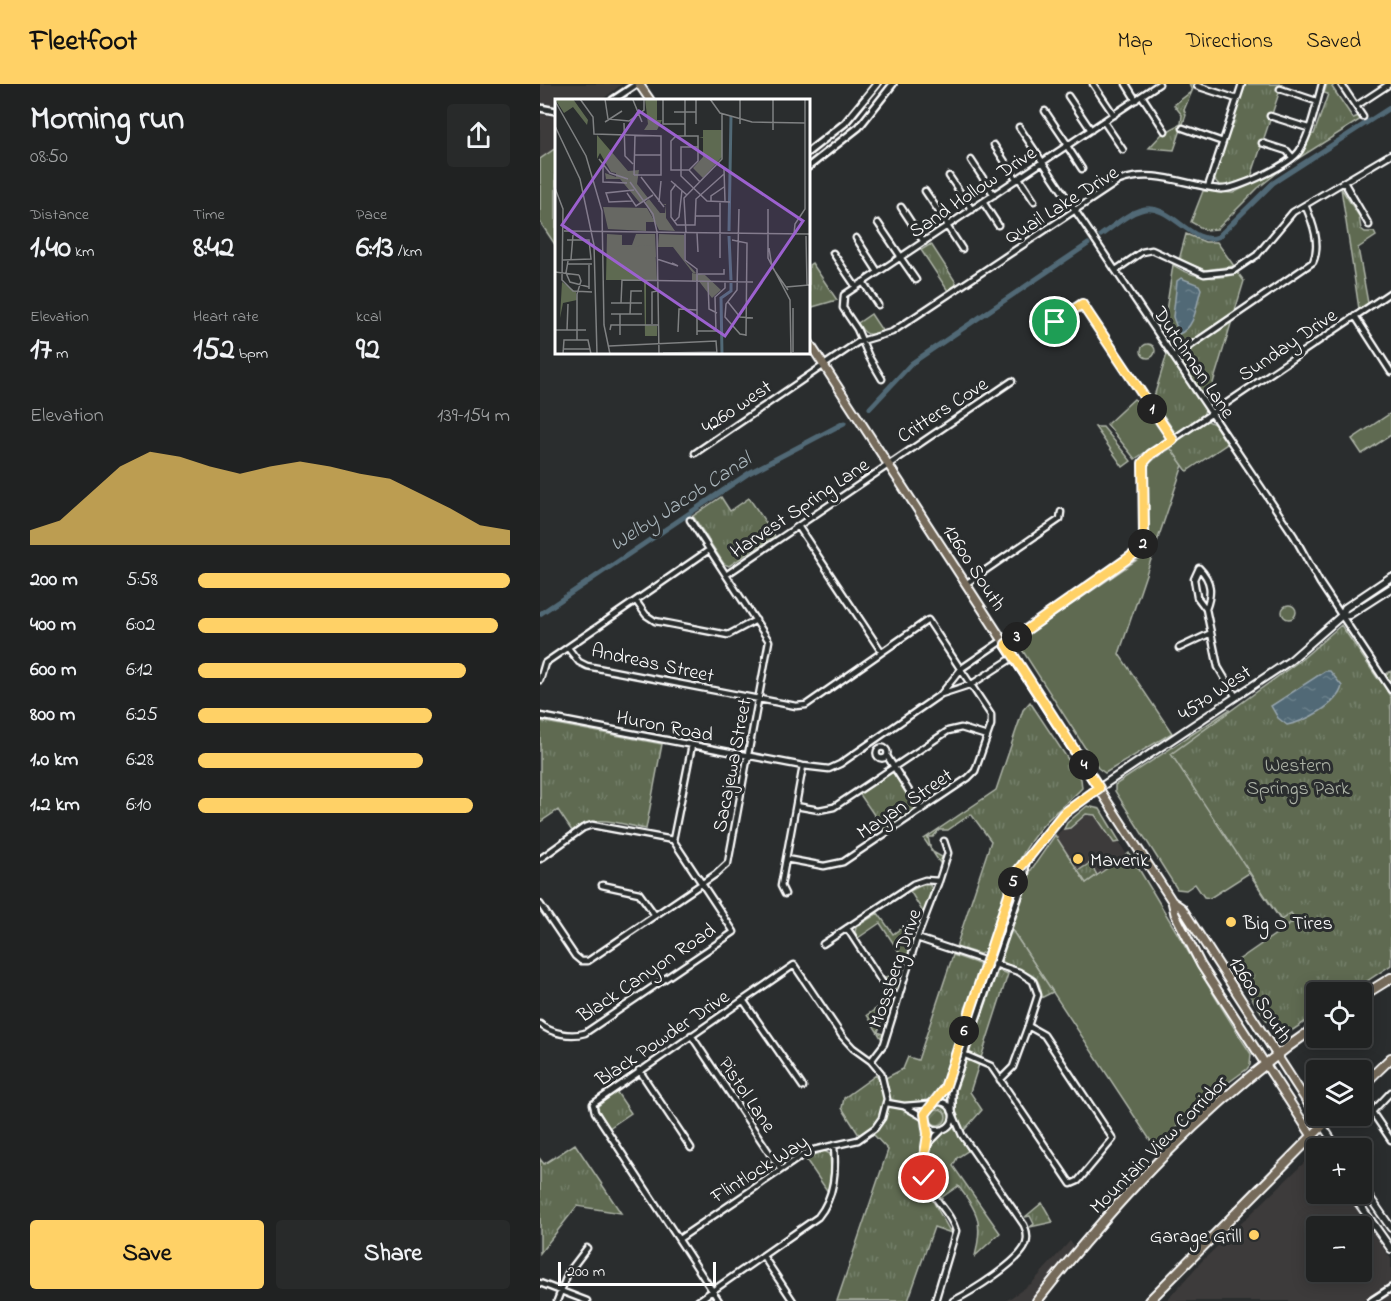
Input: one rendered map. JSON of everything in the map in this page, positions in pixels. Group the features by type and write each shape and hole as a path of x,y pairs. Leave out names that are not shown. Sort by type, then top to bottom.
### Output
{"highway":[{"path":"1372,990 1391,978"},
{"name":"Mountain View Corridor","path":"1037,1301 1079,1250 1190,1129 1227,1094 1306,1034"},
{"path":"1372,1076 1391,1058"},
{"path":"1149,1301 1321,1126"}],"main road":[{"path":"638,84 649,99"},
{"name":"12600 South","path":"810,344 1172,901 1175,914 1201,965 1312,1136"},
{"name":"4570 West","path":"1099,788 1291,660 1341,616 1345,608 1391,577"},
{"name":"4570 West","path":"1341,616 1349,615 1391,588"},
{"name":"12600 South","path":"1172,901 1182,908 1306,1100"},
{"path":"1372,1200 1391,1228"},
{"path":"1359,1204 1391,1249"}],"street":[{"path":"615,99 638,84"},
{"path":"810,150 844,123 877,84"},
{"path":"810,165 859,127 893,84"},
{"path":"1093,84 1114,115"},
{"path":"1126,84 1136,100"},
{"name":"Sand Hollow Drive","path":"863,340 842,303 844,295 1159,84"},
{"path":"1208,187 1242,84"},
{"path":"1262,142 1287,151 1293,157 1300,151 1322,84"},
{"path":"1341,84 1363,117"},
{"path":"1356,106 1388,85"},
{"path":"1197,86 1237,99"},
{"path":"1280,89 1316,101"},
{"path":"1068,96 1091,130"},
{"path":"1142,96 1165,131"},
{"path":"540,108 555,111"},
{"path":"1045,111 1082,169"},
{"path":"1270,116 1308,128"},
{"path":"1104,122 1123,150"},
{"name":"Dutchman Lane","path":"1019,127 1294,536 1341,616 1391,690"},
{"path":"1183,128 1223,142"},
{"path":"994,145 1034,201"},
{"path":"1116,270 1142,252 1152,250 1204,274 1233,271 1257,255 1293,212 1391,154"},
{"name":"Quail Lake Drive","path":"824,365 863,340 896,329 1114,184 1137,176 1153,176 1224,189 1239,186 1293,157"},
{"path":"971,160 994,195"},
{"path":"949,176 972,210"},
{"path":"1344,182 1369,225"},
{"path":"925,191 962,249"},
{"path":"983,202 998,225"},
{"path":"1174,357 1313,262 1317,248 1312,223 1305,205"},
{"path":"901,207 924,242"},
{"path":"878,223 915,280"},
{"path":"856,238 878,272"},
{"path":"833,253 856,287"},
{"path":"863,282 878,305"},
{"name":"Sunday Drive","path":"1004,642 1140,550 1144,536 1143,463 1151,454 1391,292"},
{"path":"1055,322 1082,304 1173,440"},
{"path":"1355,316 1391,372"},
{"path":"863,340 869,357 882,379"},
{"name":"4260 west","path":"695,453 824,365"},
{"name":"Critters Cove","path":"888,463 1012,381"},
{"name":"Harvest Spring Lane","path":"726,575 888,463"},
{"path":"967,583 1060,519 1061,512"},
{"name":"Sacajewa Street","path":"540,904 581,961 588,961 702,884 728,863 769,641 690,520"},
{"path":"798,526 881,651"},
{"path":"540,680 545,663 709,550"},
{"path":"1206,609 1211,595 1207,576 1199,568 1194,579 1197,597 1206,609 1218,667 1236,697"},
{"path":"636,601 646,615 655,621 728,635 737,633 756,620"},
{"name":"Andreas Street","path":"568,648 579,662 587,666 796,706 806,705 928,620"},
{"name":"Mayan Street","path":"786,859 824,866 843,862 975,771 987,736 990,715 972,684 928,620"},
{"path":"1179,648 1211,633"},
{"name":"Huron Road","path":"540,716 829,769 941,694 962,669 1004,642"},
{"name":"Huron Road","path":"941,694 972,684 1014,657"},
{"path":"796,806 819,810 834,807 954,728 987,736"},
{"path":"874,740 880,748 886,750 885,757 921,810"},
{"path":"692,745 673,840 702,884"},
{"path":"785,894 781,886 803,766"},
{"path":"928,1144 952,1122 952,1089 1016,873 1063,814 1099,788"},
{"path":"540,859 583,828 592,825 673,840"},
{"name":"Mossberg Drive","path":"871,1061 884,1044 917,938 939,881 948,853 944,841"},
{"path":"823,944 913,884 925,880 939,881"},
{"name":"Black Canyon Road","path":"540,1024 558,1033 578,1035 585,1033 734,932 702,884"},
{"path":"602,885 639,893 655,915"},
{"path":"847,928 888,991 899,997"},
{"path":"917,938 1028,976 1037,987 1038,995 1012,1067 1000,1080"},
{"path":"942,1301 935,1300 956,1232 924,1178 923,1167 928,1144 926,1110 945,1088 991,962"},
{"name":"Black Powder Drive","path":"719,1301 593,1108 597,1099 794,965 842,1036 853,1048 871,1061"},
{"path":"742,1000 803,1088"},
{"path":"963,1054 984,1061 1000,1080 1071,1184 1078,1180 1113,1139 1044,1035 1028,1026"},
{"name":"Pistol Lane","path":"691,1035 780,1169"},
{"path":"871,1061 884,1080 887,1103 904,1106 947,1104 953,1112 962,1135 1024,1225 1027,1240 1023,1250 1009,1264 953,1301"},
{"path":"639,1070 691,1148"},
{"path":"1391,1092 1372,1112 1391,1140"},
{"name":"Flintlock Way","path":"679,1239 808,1151 858,1140 875,1128 887,1103"},
{"path":"904,1106 926,1121 933,1129 945,1129 962,1135"},
{"path":"698,1301 808,1226 824,1208 835,1180 834,1145"},
{"path":"557,1301 568,1273 587,1248"},
{"path":"763,1256 794,1301"},
{"path":"540,1283 587,1301"},
{"path":"1371,1301 1391,1288"}],"shaded area":[{"path":"540,84 622,84 603,99 555,99 555,106 540,102"},
{"path":"540,114 555,117 555,149 540,160"},
{"path":"1087,806 1099,810 1127,855 1086,883 1055,836"},
{"path":"1306,1161 1306,1204 1353,1204 1361,1216 1306,1216 1306,1282 1372,1282 1372,1232 1391,1259 1391,1301 1166,1301 1201,1262"},
{"path":"1070,1241 1074,1247 1030,1301 1006,1301 1032,1283"}],"green space":[{"path":"1189,84 1195,84 1184,110 1186,115 1174,150 1149,148 1162,134 1181,124 1182,115 1174,105 1192,91"},
{"path":"1245,84 1282,84 1251,177 1229,186 1220,186 1214,179"},
{"path":"1327,84 1335,84 1332,87 1353,118 1359,116 1361,119 1299,158 1310,135 1314,134 1328,94 1324,93"},
{"path":"555,149 555,244 540,222 540,159"},
{"path":"1282,169 1258,188 1217,229 1205,230 1191,222 1203,191 1233,193"},
{"path":"1341,188 1359,216 1361,229 1365,232 1374,232 1376,236 1358,248 1368,303 1359,309"},
{"path":"1186,234 1205,242 1217,242 1234,266 1205,270 1179,260"},
{"path":"931,244 957,284 948,291 921,250"},
{"path":"812,263 837,300 810,308 810,264"},
{"path":"1173,265 1197,276 1213,278 1238,273 1244,281 1203,416 1176,434 1153,400 1167,354 1156,338 1163,333 1154,320 1166,311"},
{"path":"871,314 883,332 865,333 858,323"},
{"path":"1148,344 1153,346 1155,351 1153,356 1148,358 1143,356 1141,351 1143,346"},
{"path":"1134,399 1148,409 1168,437 1135,459 1107,424"},
{"path":"1391,413 1391,435 1362,454 1352,439"},
{"path":"1206,420 1214,424 1227,444 1187,471 1169,446"},
{"path":"1095,427 1103,427 1131,461 1123,467"},
{"path":"1171,448 1183,465 1119,654 1172,733 1105,773 1098,768 1017,642 1144,555 1149,543 1147,468 1150,462"},
{"path":"721,497 730,511 749,498 775,536 729,566 724,564 693,516"},
{"path":"1289,605 1294,607 1296,612 1294,617 1289,619 1284,617 1282,612 1284,607"},
{"name":"Western Springs Park","path":"1341,625 1378,679 1391,671 1391,688 1387,691 1391,698 1391,965 1366,982 1306,982 1306,1021 1279,1039 1245,988 1234,963 1296,920 1291,913 1281,920 1171,754 1302,659"},
{"path":"1030,702 1081,779 1082,788 1048,819 1020,858 1007,888 986,951 980,954 956,947 991,841 971,814 948,830 939,830 933,837 928,837 931,849 924,839 996,790 1023,710"},
{"path":"1229,710 1304,913 1285,927 1249,873 1210,898 1204,897 1195,884 1186,890 1177,889 1115,791 1115,785"},
{"path":"540,721 662,744 646,829 617,822 598,821 580,825 572,831 558,810 540,822"},
{"path":"889,773 893,773 916,807 915,811 885,831 859,793"},
{"path":"1087,806 1100,809 1120,842 1114,843 1095,815 1086,814 1070,828 1064,829 1067,823"},
{"path":"1055,835 1086,883 1129,853 1251,1054 1250,1065 1247,1069 1196,1106 1156,1149 1010,927 1031,870"},
{"path":"933,852 942,857 940,863"},
{"path":"1090,863 1097,875 1086,883 1078,871"},
{"path":"922,885 930,885 932,889 907,964 880,923 858,938 855,932 856,927 878,913 893,934 923,912 910,891"},
{"path":"1010,927 1053,992 1041,998 1041,989 1034,977 1000,960"},
{"path":"953,955 1008,974 970,1092 982,1110 959,1136 969,1150 957,1158 953,1166 1000,1233 975,1256 979,1227 971,1203 958,1186 934,1203 951,1233 934,1227 908,1301 837,1301 888,1150 874,1135 859,1135 842,1108 844,1098 876,1075 880,1081 903,1069 908,1057 918,1060"},
{"path":"906,964 898,988 894,989 885,978"},
{"path":"892,998 891,1009 886,1008 878,1032 883,1034 881,1038 867,1015"},
{"path":"616,1091 631,1113 609,1128 597,1107"},
{"path":"935,1109 941,1109 946,1117 944,1123 935,1125 930,1120 930,1114"},
{"path":"575,1144 621,1213 577,1206 540,1253 540,1159 544,1164"},
{"path":"824,1151 830,1154 831,1171 828,1192 805,1158"},
{"path":"1042,1203 1053,1222 1030,1227 1034,1224 1030,1216 1025,1217"}],"water":[{"path":"1181,278 1199,285 1201,289 1192,321 1185,331 1179,334 1173,317 1177,281"},
{"path":"1325,671 1330,671 1342,686 1334,700 1319,712 1294,723 1287,725 1278,718 1271,706"}],"waterway":[{"name":"Welby Jacob Canal","path":"1101,235 1130,214 1152,209 1171,217 1198,236 1218,237 1273,183 1391,107"},
{"name":"Welby Jacob Canal","path":"870,408 912,363 1088,244"},
{"name":"Welby Jacob Canal","path":"540,614 749,473 844,423"}],"place":[{"name":"Maverik","path":"1078,859"},
{"name":"Big O Tires","path":"1231,922"},
{"name":"Garage Grill","path":"1254,1235"}],"route":[{"path":"924,1178 923,1167 928,1144 926,1110 935,1103 945,1088 1016,873 1063,814 1099,788 1006,644 1135,556 1140,550 1144,536 1143,463 1151,454 1173,440 1082,304 1055,322"}]}
